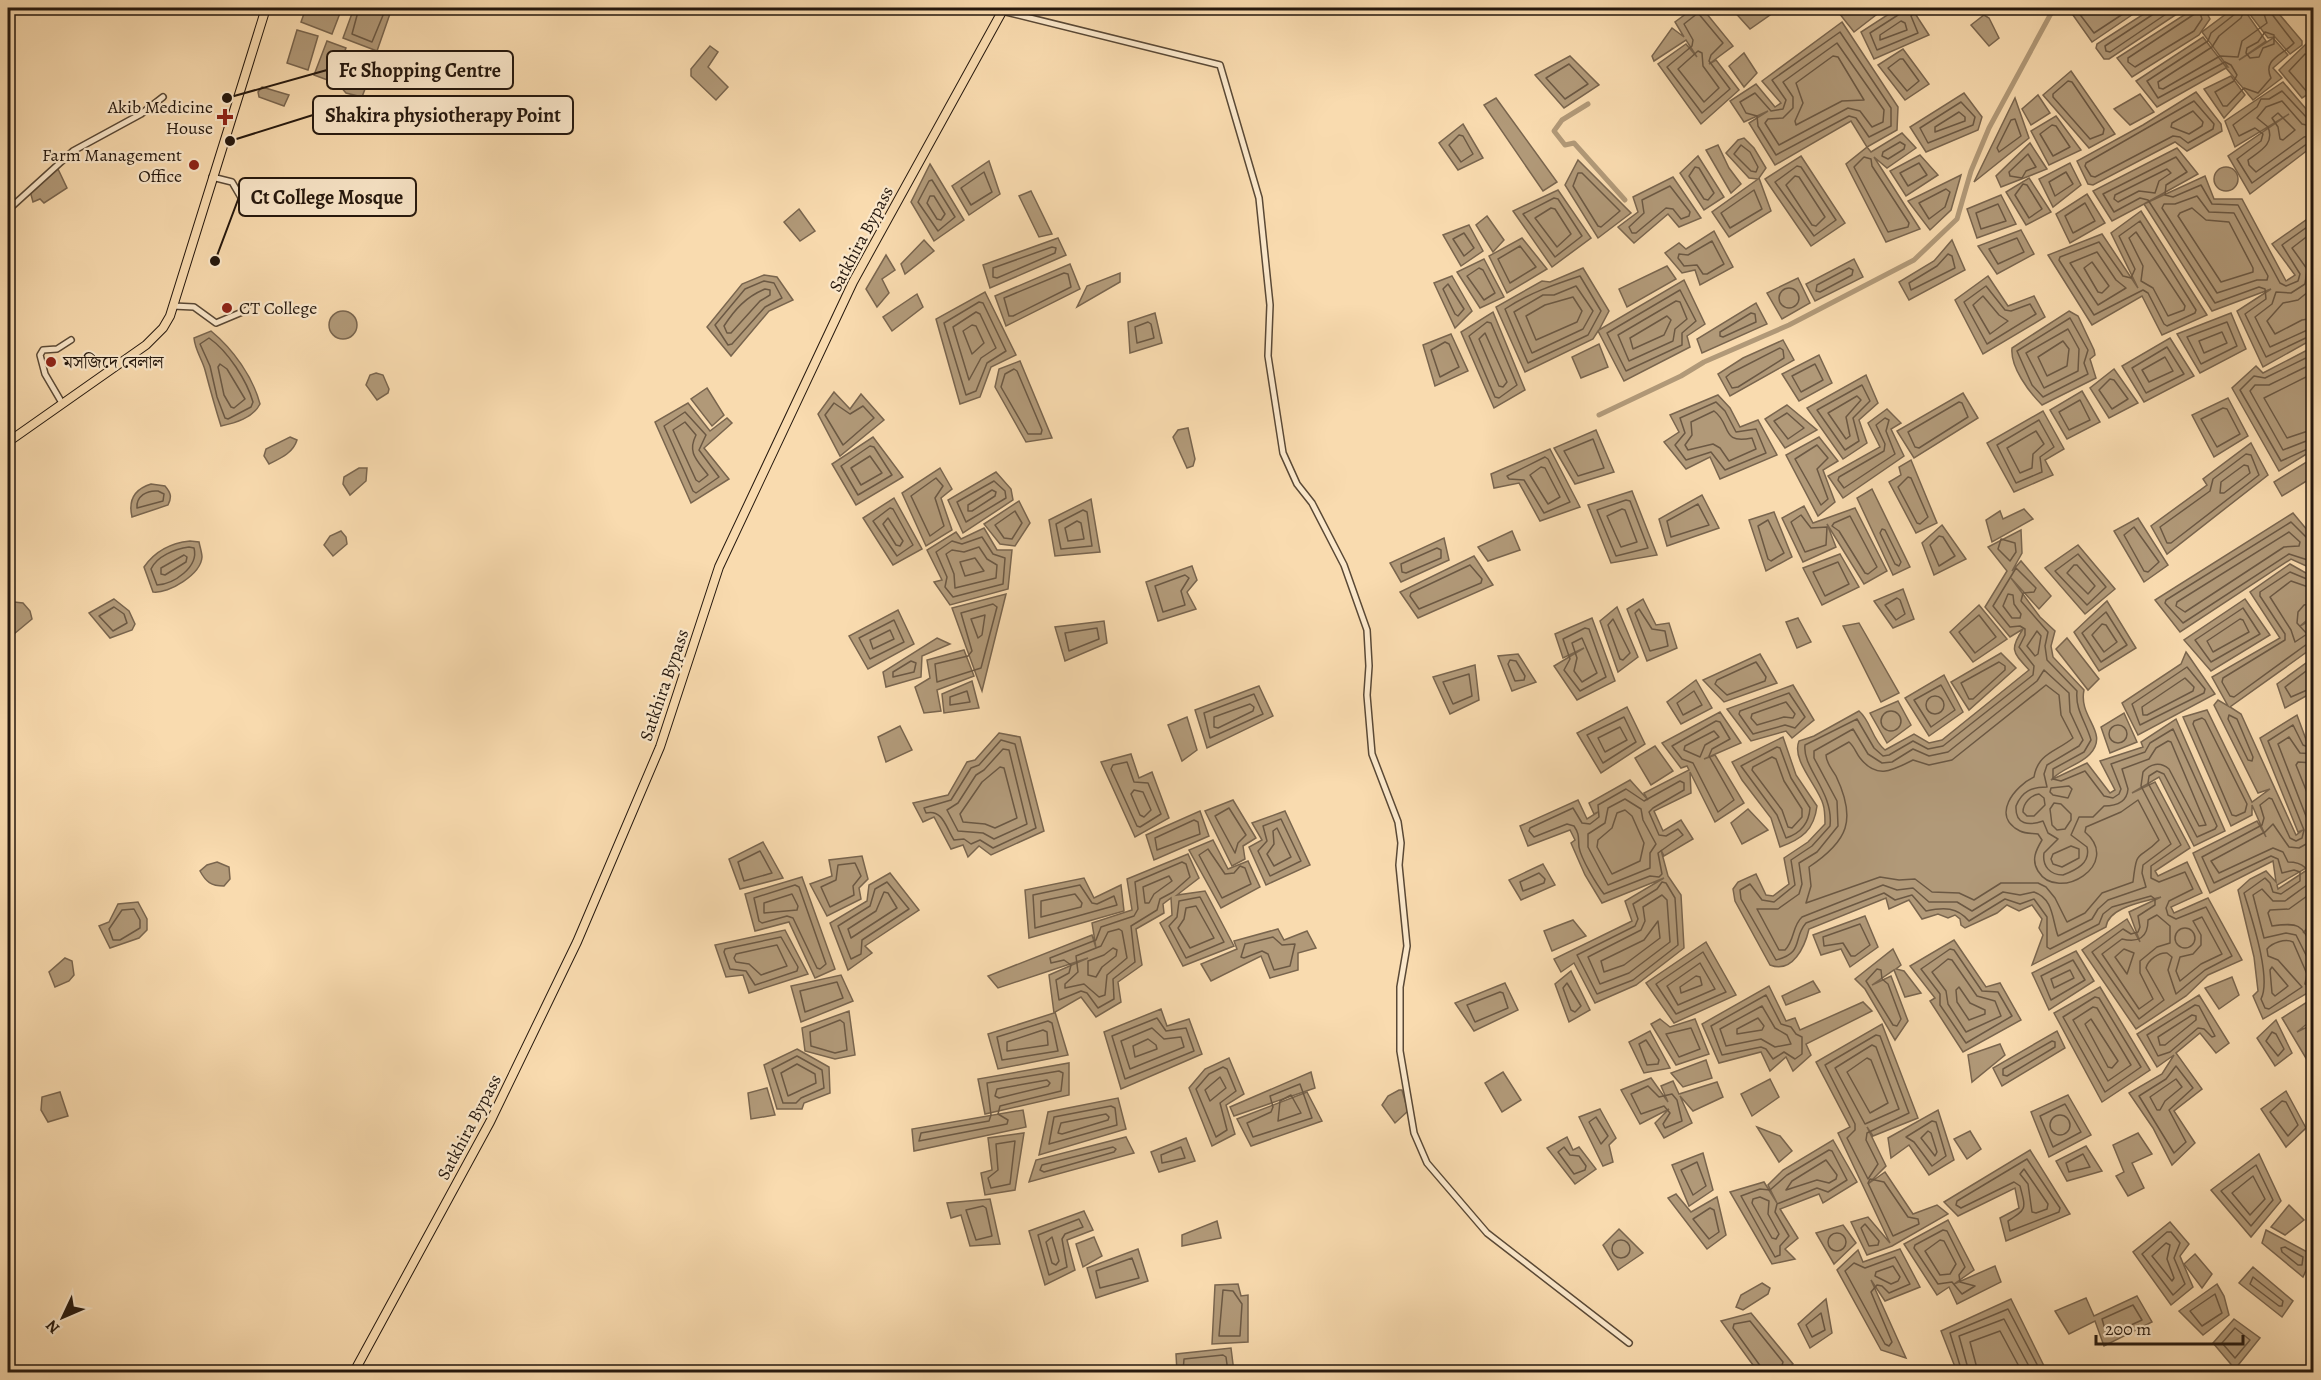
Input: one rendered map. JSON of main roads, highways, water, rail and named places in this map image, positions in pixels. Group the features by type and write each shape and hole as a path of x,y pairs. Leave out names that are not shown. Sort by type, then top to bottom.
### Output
{"highway":[{"path":"8,442 146,345 163,328 173,306 266,8"},
{"name":"Satkhira Bypass","path":"354,1372 490,1122 577,942 660,747 719,567 853,282 1003,9"}],"water":[{"path":"306,8 342,8 332,34 301,22"},
{"path":"354,8 392,8 377,51 343,38"},
{"path":"1694,8 1702,8 1733,46 1709,64 1716,60 1739,90 1701,124 1658,64 1686,44 1697,57 1686,40 1654,61 1652,56 1672,28 1684,37 1675,22"},
{"path":"1731,8 1780,8 1750,29"},
{"path":"1835,8 1885,8 1854,32"},
{"path":"1898,8 1927,8 1916,15 1929,35 1874,59 1861,32"},
{"path":"2068,8 2142,8 2092,42"},
{"path":"2153,8 2186,8 2109,59 2104,59 2096,48 2097,44"},
{"path":"2195,8 2204,8 2210,19 2199,35 2132,77 2117,58"},
{"path":"2234,8 2243,8 2266,41 2239,60 2273,38 2288,55 2273,68 2282,78 2253,100 2226,68 2157,107 2136,81 2203,37 2228,67 2202,32"},
{"path":"2245,8 2274,8 2302,41 2302,45 2290,54 2275,37 2268,38"},
{"path":"1984,15 1989,18 1999,38 1989,46 1971,25"},
{"path":"1842,22 1898,107 1897,130 1867,147 1851,121 1775,165 1749,123 1768,111 1744,122 1730,101 1756,84 1775,107 1781,103 1762,81"},
{"path":"297,30 318,36 308,70 287,63"},
{"path":"327,41 346,48 333,82 314,75"},
{"path":"2306,44 2313,51 2313,91 2302,98 2279,70"},
{"path":"710,46 718,52 708,67 728,87 716,100 691,76 691,69"},
{"path":"1903,49 1929,84 1905,100 1878,65"},
{"path":"353,52 372,61 372,70 362,97 346,93 340,86 344,66"},
{"path":"1744,53 1757,73 1744,87 1729,66"},
{"path":"1570,56 1599,85 1564,108 1535,75"},
{"path":"2071,71 2115,134 2089,148 2043,95"},
{"path":"2231,76 2245,95 2224,118 2204,89"},
{"path":"2283,82 2313,117 2313,146 2250,194 2228,156 2289,114 2235,147 2225,121"},
{"path":"262,87 289,95 284,106 259,97 258,92"},
{"path":"2196,92 2221,124 2222,131 2187,151 2175,142 2093,185 2088,184 2077,161 2143,125"},
{"path":"1964,93 1982,117 1978,130 1926,152 1910,127"},
{"path":"2140,94 2154,112 2130,125 2114,109"},
{"path":"2038,95 2050,113 2031,125 2022,109"},
{"path":"1496,98 1557,182 1543,191 1484,105"},
{"path":"2015,98 2029,138 1974,182"},
{"path":"2056,116 2081,150 2049,165 2031,131"},
{"path":"1463,124 1483,158 1458,170 1439,143"},
{"path":"1902,133 1916,148 1887,168 1874,157 1920,229 1886,242 1846,164 1867,147 1871,152"},
{"path":"1744,138 1754,148 1766,168 1759,178 1771,211 1729,237 1712,212 1758,179 1749,178 1726,153 1738,140"},
{"path":"2030,143 2047,169 2001,187 1996,176"},
{"path":"1718,145 1729,168 1741,184 1731,193 1706,150"},
{"path":"2177,148 2198,174 2112,221 2093,191"},
{"path":"1920,155 1938,175 1906,196 1890,171"},
{"path":"1698,156 1724,197 1704,210 1680,173"},
{"path":"1801,156 1845,223 1811,246 1765,179"},
{"path":"1578,160 1631,213 1598,238 1565,185"},
{"path":"989,161 1000,194 969,215 952,186"},
{"path":"2070,163 2081,185 2053,207 2039,179"},
{"path":"930,164 964,220 934,241 911,202"},
{"path":"2226,167 2235,170 2238,179 2235,188 2226,191 2217,188 2214,179 2217,170"},
{"path":"58,169 67,188 44,203 40,199 33,202 30,191"},
{"path":"1961,175 1951,210 1930,230 1908,201"},
{"path":"2205,176 2214,199 2242,199 2286,281 2295,275 2272,244 2313,215 2313,339 2263,367 2237,311 2271,289 2212,311 2144,204"},
{"path":"1673,177 1701,218 1679,227 1668,214 1634,243 1618,227 1638,212 1633,197"},
{"path":"2029,178 2051,212 2026,225 2006,192"},
{"path":"1558,190 1591,238 1552,267 1513,211"},
{"path":"1031,191 1052,234 1039,237 1019,196"},
{"path":"2087,194 2105,223 2070,243 2056,214"},
{"path":"2001,195 2016,224 1977,238 1967,209"},
{"path":"799,209 815,231 800,241 784,222"},
{"path":"2141,211 2207,315 2162,335 2142,296 2092,325 2048,255 2102,234 2138,288 2111,233"},
{"path":"1487,216 1504,240 1493,252 1476,225"},
{"path":"1469,225 1483,251 1461,266 1443,235"},
{"path":"2021,230 2034,254 1997,274 1978,246"},
{"path":"1714,231 1733,267 1700,285 1695,270 1682,273 1665,253 1679,243 1686,249"},
{"path":"1058,238 1066,255 990,288 983,265"},
{"path":"1522,238 1547,269 1507,293 1489,256"},
{"path":"924,240 934,251 905,274 901,264"},
{"path":"1952,240 1965,270 1909,300 1899,282 1934,261"},
{"path":"886,255 895,270 882,279 889,293 877,307 866,289"},
{"path":"1484,259 1504,297 1480,308 1457,272"},
{"path":"1854,259 1863,277 1815,301 1806,284"},
{"path":"1070,264 1080,289 1006,326 995,296"},
{"path":"1667,266 1676,279 1627,307 1619,289"},
{"path":"1583,268 1609,311 1599,330 1684,280 1705,324 1687,336 1690,347 1624,381 1598,331 1593,339 1525,372 1496,307 1542,281 1550,282"},
{"path":"1120,273 1120,282 1077,307 1087,286"},
{"path":"764,275 777,277 793,300 769,311 731,356 707,327 742,284"},
{"path":"1452,276 1472,311 1455,328 1434,283"},
{"path":"1988,276 2008,306 2034,296 2045,317 1983,354 1955,300"},
{"path":"1798,278 1810,303 1782,319 1767,293"},
{"path":"985,292 1016,355 991,367 980,397 960,404 936,319"},
{"path":"917,294 923,307 892,331 883,317"},
{"path":"1756,303 1767,324 1702,353 1697,339"},
{"path":"343,311 353,315 357,325 353,335 343,339 333,335 329,325 333,315"},
{"path":"2069,311 2078,316 2094,350 2095,355 2090,359 2096,378 2042,405 2017,371 2012,348"},
{"path":"1493,312 1525,390 1494,408 1461,332"},
{"path":"1155,313 1162,343 1130,353 1128,322"},
{"path":"2231,313 2246,349 2200,373 2177,334"},
{"path":"211,331 241,364 260,404 248,416 221,426 194,338"},
{"path":"1451,334 1468,371 1435,386 1423,345"},
{"path":"2170,338 2194,376 2144,402 2122,366"},
{"path":"1783,340 1794,360 1730,396 1718,374 1743,358"},
{"path":"1599,344 1608,367 1581,378 1572,357"},
{"path":"2313,347 2313,450 2279,471 2232,388 2256,366 2263,373"},
{"path":"1819,355 1832,383 1799,401 1782,374"},
{"path":"1020,361 1052,438 1026,442 995,387 999,369"},
{"path":"2114,369 2138,403 2109,418 2090,388"},
{"path":"376,373 383,375 389,389 388,393 377,400 366,385 370,375"},
{"path":"1866,375 1878,403 1859,420 1867,443 1843,459 1807,408"},
{"path":"707,388 724,415 712,426 691,399"},
{"path":"2082,391 2100,422 2067,439 2050,410"},
{"path":"834,392 850,409 861,394 884,420 840,456 818,414"},
{"path":"1963,393 1978,418 1914,458 1897,431"},
{"path":"1718,395 1730,408 1740,427 1758,420 1777,455 1720,479 1710,457 1686,469 1664,442 1679,432 1670,415"},
{"path":"2228,398 2248,436 2214,457 2192,415"},
{"path":"688,403 710,431 727,418 732,423 704,448 729,479 691,503 655,422"},
{"path":"1787,405 1817,430 1785,448 1765,419"},
{"path":"1887,409 1901,423 1891,429 1904,456 1843,498 1828,476 1880,447 1868,423"},
{"path":"2043,411 2064,449 2045,460 2053,475 2014,492 1987,443"},
{"path":"1188,428 1195,459 1193,466 1187,468 1173,437 1178,430"},
{"path":"1596,430 1614,472 1575,484 1554,448"},
{"path":"290,437 297,440 293,448 286,455 269,464 264,456 266,449"},
{"path":"873,437 903,477 856,505 832,464"},
{"path":"1819,437 1838,461 1823,470 1835,502 1818,516 1786,455"},
{"path":"2251,443 2268,475 2167,554 2151,526 2207,485 2203,479"},
{"path":"1550,449 1580,507 1540,521 1519,483 1494,488 1491,474"},
{"path":"2313,458 2313,477 2282,496 2274,482"},
{"path":"1911,460 1937,523 1916,533 1889,482 1901,475 1899,467"},
{"path":"359,468 367,468 366,481 350,495 343,484 344,477"},
{"path":"940,468 952,489 941,498 952,530 926,546 902,493"},
{"path":"996,472 1011,489 1013,500 963,533 948,500"},
{"path":"151,484 165,486 170,495 168,505 132,517 131,505 134,496"},
{"path":"1872,489 1910,567 1893,575 1857,498"},
{"path":"1632,491 1657,555 1611,563 1588,505"},
{"path":"1702,495 1719,528 1667,546 1659,519"},
{"path":"894,498 922,549 893,565 863,518"},
{"path":"1091,499 1100,552 1055,556 1049,520"},
{"path":"1019,501 1030,523 1015,546 1000,544 984,524"},
{"path":"1804,506 1813,523 1855,508 1887,571 1864,584 1827,524 1836,547 1803,562 1782,518"},
{"path":"2024,509 2033,519 1992,542 1986,520 2000,511 2003,519"},
{"path":"1774,512 1792,557 1766,571 1749,520"},
{"path":"2293,513 2313,537 2313,569 2291,559 2180,632 2155,600"},
{"path":"2138,518 2168,565 2144,582 2114,531"},
{"path":"1942,525 1966,559 1934,575 1922,543"},
{"path":"984,528 997,550 1012,550 1008,589 950,605 934,582 942,580 927,550 956,532 961,539"},
{"path":"2021,530 2022,553 2012,571 2021,561 2051,596 2039,609 2011,578 2040,617 2055,631 2051,646 2053,657 2084,690 2085,709 2097,739 2086,758 2060,772 2051,780 2087,763 2110,793 2115,790 2100,761 2143,747 2141,742 2176,719 2225,831 2194,846 2159,777 2132,793 2155,782 2190,848 2155,871 2158,876 2187,862 2202,893 2171,907 2174,913 2208,898 2242,960 2208,975 2186,996 2136,1029 2082,950 2127,919 2140,942 2129,912 2161,897 2120,910 2108,920 2106,927 2032,965 2043,935 2039,928 2042,919 2032,905 2019,911 2007,905 1997,913 1965,928 1955,915 1948,918 1938,914 1922,919 1909,900 1889,909 1886,898 1809,929 1797,957 1785,966 1778,967 1770,965 1735,901 1733,889 1738,882 1756,874 1766,895 1773,896 1789,884 1784,858 1808,842 1825,824 1823,804 1799,756 1799,741 1814,736 1859,711 1885,750 1914,734 1929,743 1942,740 2029,670 2015,651 2016,642 2023,629 2010,637 1985,607 2007,571 1988,547"},
{"path":"341,531 346,537 347,544 333,556 324,545 330,536"},
{"path":"1512,531 1520,550 1488,561 1478,547"},
{"path":"1444,538 1449,560 1401,582 1390,563"},
{"path":"190,541 199,542 202,557 196,570 183,582 167,590 153,592 144,567 153,556 164,549"},
{"path":"2078,545 2115,589 2085,614 2045,568"},
{"path":"1840,554 1859,587 1822,605 1803,568"},
{"path":"1474,556 1493,585 1418,618 1400,592"},
{"path":"2290,564 2313,577 2313,615 2300,626 2313,619 2313,651 2311,649 2230,707 2241,714 2296,835 2303,830 2298,832 2260,738 2297,715 2307,742 2313,738 2313,864 2277,885 2278,889 2313,866 2313,921 2303,933 2313,924 2313,1019 2297,1032 2313,1024 2313,1070 2282,1018 2312,999 2309,992 2263,1019 2253,996 2258,991 2254,957 2238,890 2250,879 2266,871 2276,882 2273,861 2210,893 2193,853 2257,821 2266,837 2252,805 2252,815 2231,826 2183,717 2207,710 2252,802 2270,789 2258,793 2214,705 2218,700 2228,706 2212,677 2280,638 2250,592"},
{"path":"1192,566 1197,580 1187,592 1196,609 1158,621 1146,582"},
{"path":"1903,589 1914,619 1893,628 1874,601"},
{"path":"1006,594 982,691 952,608"},
{"path":"114,599 129,611 135,624 132,630 110,638 89,613"},
{"path":"1643,599 1656,625 1669,623 1677,648 1647,661 1627,609"},
{"path":"2245,599 2270,635 2211,671 2184,640"},
{"path":"2107,601 2136,648 2099,671 2074,632"},
{"path":"14,602 23,603 30,611 32,619 8,639 8,606"},
{"path":"1979,605 2007,639 1973,662 1950,632"},
{"path":"1617,607 1638,657 1618,672 1600,621"},
{"path":"898,610 914,644 868,669 849,636"},
{"path":"1592,618 1615,681 1577,700 1554,666 1584,648 1563,658 1555,634"},
{"path":"1798,618 1811,642 1797,648 1786,622"},
{"path":"1104,621 1107,643 1065,661 1055,627"},
{"path":"1859,623 1899,693 1881,702 1843,626"},
{"path":"937,638 950,644 922,656 921,677 886,687 883,672"},
{"path":"2067,638 2099,679 2088,690 2056,649"},
{"path":"964,650 974,676 937,690 941,711 924,713 915,687 930,678 927,660"},
{"path":"2186,652 2215,694 2138,735 2122,703 2181,664"},
{"path":"2001,653 2016,668 1969,710 1951,682"},
{"path":"1518,654 1536,682 1512,691 1498,656"},
{"path":"1760,654 1777,683 1724,702 1703,680"},
{"path":"2313,658 2313,692 2285,708 2277,684"},
{"path":"1475,665 1479,700 1450,714 1433,677"},
{"path":"1944,675 1963,712 1929,736 1905,698"},
{"path":"1696,680 1712,708 1681,724 1667,702"},
{"path":"972,681 979,708 944,713 942,694"},
{"path":"1793,685 1814,720 1792,738 1786,731 1751,741 1727,709"},
{"path":"1259,686 1273,716 1207,748 1195,710"},
{"path":"1898,701 1911,725 1887,743 1870,713"},
{"path":"1627,707 1645,744 1601,773 1577,733"},
{"path":"1720,712 1741,743 1704,759 1715,755 1744,803 1715,822 1690,772 1691,793 1654,811 1663,831 1681,820 1693,839 1664,856 1661,850 1668,876 1681,895 1684,948 1636,985 1595,1003 1574,963 1561,972 1554,959 1632,921 1625,901 1664,878 1602,903 1585,875 1571,843 1575,840 1570,830 1528,846 1520,826 1578,800 1587,819 1598,812 1594,814 1589,803 1630,780 1648,800 1644,793 1689,770 1687,766 1681,768 1662,743"},
{"path":"2124,713 2137,742 2110,753 2101,727"},
{"path":"1187,717 1197,750 1182,761 1168,725"},
{"path":"900,726 912,750 886,762 878,737"},
{"path":"999,733 1020,737 1044,831 991,855 979,846 968,857 963,845 951,849 934,817 923,822 913,803 948,795 967,762 975,760"},
{"path":"1783,737 1796,775 1817,806 1813,821 1806,832 1795,841 1780,847 1771,818 1742,780 1732,762"},
{"path":"1655,746 1673,771 1651,785 1635,758"},
{"path":"1131,754 1139,778 1152,772 1169,818 1135,837 1101,762"},
{"path":"1233,800 1256,838 1243,846 1245,859 1232,866 1205,811"},
{"path":"1748,809 1768,830 1742,844 1731,823"},
{"path":"1200,811 1209,836 1154,860 1146,835"},
{"path":"1285,811 1310,865 1266,885 1249,847 1262,840 1252,823"},
{"path":"1213,840 1228,869 1248,861 1260,887 1221,908 1189,850"},
{"path":"763,842 783,878 740,889 729,859"},
{"path":"1188,854 1199,878 1177,895 1205,891 1234,946 1183,966 1160,923 1172,915 1171,898 1163,904 1164,913 1136,929 1142,965 1118,982 1121,1002 1096,1017 1081,997 1055,1012 1068,1055 998,1069 988,1034 1054,1013 1049,975 1088,958 998,988 988,976 1092,935 1096,948 1092,923 1132,910 1127,879"},
{"path":"862,856 868,879 859,888 861,899 827,916 810,884 832,876 829,860"},
{"path":"217,862 229,867 230,879 224,886 209,883 200,871 207,865"},
{"path":"1543,864 1555,885 1521,900 1509,880"},
{"path":"890,873 919,910 865,946 872,953 848,970 830,923 867,901 869,885"},
{"path":"802,877 835,969 815,978 789,922 755,931 745,894"},
{"path":"1084,878 1094,898 1121,885 1124,911 1029,938 1025,890"},
{"path":"138,902 147,919 147,930 139,938 110,948 99,926 109,922 118,904"},
{"path":"1865,916 1878,947 1850,967 1841,949 1821,955 1813,935"},
{"path":"1573,920 1586,936 1552,951 1544,931"},
{"path":"1278,929 1284,940 1307,931 1316,948 1298,953 1298,970 1270,978 1261,956 1211,981 1201,964 1237,949 1234,941"},
{"path":"785,930 808,974 749,993 743,975 726,977 715,945"},
{"path":"1954,940 1986,987 2000,983 2021,1020 1963,1052 1930,1001 1935,998 1910,966"},
{"path":"1706,942 1736,995 1674,1023 1646,983"},
{"path":"1893,949 1901,965 1896,969 1904,971 1921,993 1905,997 1894,970 1872,985 1891,976 1908,1021 1895,1040 1865,989 1855,979"},
{"path":"2076,951 2094,981 2049,1010 2032,973"},
{"path":"65,958 72,961 74,975 69,981 55,987 49,972"},
{"path":"1571,971 1590,1010 1569,1022 1555,984"},
{"path":"841,975 853,1001 801,1022 791,986"},
{"path":"2232,977 2239,995 2219,1009 2205,988"},
{"path":"1813,981 1820,992 1786,1005 1782,996"},
{"path":"1505,983 1518,1010 1474,1031 1455,1003"},
{"path":"1769,986 1786,1021 1795,1018 1800,1030 1863,1002 1872,1011 1806,1044 1811,1055 1793,1071 1786,1057 1770,1071 1761,1052 1719,1063 1702,1024"},
{"path":"2100,987 2150,1070 2102,1102 2054,1013"},
{"path":"2199,995 2229,1043 2216,1053 2200,1033 2176,1053 2202,1089 2174,1111 2195,1143 2172,1165 2153,1128 2129,1093 2162,1074 2174,1055 2157,1067 2137,1034"},
{"path":"1161,1009 1167,1026 1189,1019 1202,1054 1121,1089 1104,1032"},
{"path":"849,1011 855,1055 835,1059 805,1051 802,1028"},
{"path":"1660,1019 1670,1027 1695,1019 1709,1054 1676,1065 1651,1024"},
{"path":"2276,1020 2292,1053 2275,1066 2257,1038"},
{"path":"1882,1024 1918,1118 1873,1136 1867,1127 1886,1166 1868,1184 1885,1172 1913,1214 1937,1205 1948,1214 1892,1246 1867,1255 1851,1222 1868,1217 1890,1243 1838,1133 1850,1127 1816,1062"},
{"path":"1650,1031 1670,1068 1644,1073 1629,1042"},
{"path":"2057,1031 2065,1048 2002,1086 1993,1068"},
{"path":"2000,1044 2005,1055 1972,1082 1968,1055"},
{"path":"797,1049 829,1067 830,1093 804,1103 802,1109 777,1109 764,1065"},
{"path":"1229,1058 1244,1094 1226,1105 1235,1134 1212,1146 1189,1088 1205,1069"},
{"path":"1706,1060 1712,1078 1683,1087 1671,1073"},
{"path":"1069,1063 1069,1095 985,1114 978,1079"},
{"path":"1311,1072 1315,1088 1234,1116 1230,1107"},
{"path":"1503,1072 1521,1100 1502,1112 1485,1083"},
{"path":"1651,1078 1668,1102 1661,1086 1673,1081 1679,1094 1717,1082 1723,1097 1693,1111 1680,1096 1692,1123 1664,1138 1655,1123 1669,1109 1640,1124 1621,1090"},
{"path":"1770,1079 1779,1097 1752,1116 1741,1094"},
{"path":"767,1088 775,1115 751,1119 748,1093"},
{"path":"1402,1090 1408,1111 1395,1123 1382,1105 1388,1096"},
{"path":"2286,1091 2306,1128 2286,1147 2261,1109"},
{"path":"60,1092 68,1116 48,1122 41,1110 42,1097"},
{"path":"1307,1092 1322,1121 1251,1146 1237,1119"},
{"path":"2068,1095 2091,1135 2049,1157 2031,1112"},
{"path":"1118,1098 1126,1129 1039,1155 1048,1112"},
{"path":"1600,1109 1616,1138 1609,1145 1613,1162 1603,1166 1579,1117"},
{"path":"1023,1110 1026,1127 914,1151 912,1129"},
{"path":"1938,1110 1954,1160 1929,1175 1909,1145 1891,1158 1888,1138"},
{"path":"1757,1127 1780,1136 1792,1151 1779,1162"},
{"path":"1970,1131 1981,1149 1967,1159 1954,1139"},
{"path":"1024,1133 1015,1190 985,1195 981,1173 992,1170 988,1138"},
{"path":"2138,1133 2152,1154 2132,1163 2144,1188 2128,1196 2116,1176 2124,1172 2113,1145"},
{"path":"1126,1137 1134,1153 1029,1182 1036,1160"},
{"path":"1567,1137 1573,1150 1579,1147 1596,1169 1575,1184 1547,1148"},
{"path":"1186,1138 1195,1161 1159,1172 1151,1152"},
{"path":"1833,1140 1857,1182 1823,1203 1819,1194 1780,1209 1798,1238 1785,1249 1795,1259 1772,1264 1730,1192 1764,1182 1777,1203 1768,1185 1783,1170"},
{"path":"2086,1146 2102,1171 2067,1181 2056,1161"},
{"path":"2030,1150 2070,1214 2006,1241 2000,1218 2019,1208 2015,1188 1958,1216 1944,1202"},
{"path":"1703,1153 1713,1190 1689,1206 1672,1165"},
{"path":"2259,1154 2281,1201 2251,1237 2211,1190"},
{"path":"1676,1194 1691,1212 1717,1197 1726,1235 1707,1249 1668,1198"},
{"path":"990,1199 1000,1244 970,1246 961,1215 951,1218 947,1203"},
{"path":"2289,1205 2304,1220 2285,1235 2271,1227"},
{"path":"1084,1211 1093,1230 1067,1240 1075,1270 1045,1285 1029,1231"},
{"path":"1948,1220 1974,1270 1954,1284 1995,1266 2001,1282 1957,1304 1949,1287 1937,1295 1904,1244"},
{"path":"1217,1221 1221,1238 1182,1246 1182,1235"},
{"path":"2170,1222 2189,1244 2180,1256 2193,1287 2171,1305 2133,1252"},
{"path":"1843,1225 1856,1243 1834,1264 1816,1233"},
{"path":"1619,1229 1643,1253 1618,1270 1603,1245"},
{"path":"2266,1230 2313,1255 2303,1277 2262,1243"},
{"path":"1094,1237 1102,1256 1083,1267 1076,1244"},
{"path":"1138,1249 1148,1281 1096,1298 1087,1268"},
{"path":"1900,1249 1920,1287 1885,1301 1871,1280 1906,1358 1881,1350 1837,1270 1858,1250 1863,1262"},
{"path":"2195,1254 2212,1274 2202,1288 2184,1264"},
{"path":"2253,1267 2293,1301 2282,1317 2239,1283"},
{"path":"1762,1283 1770,1288 1768,1294 1743,1310 1736,1307 1741,1295"},
{"path":"1238,1284 1241,1296 1248,1295 1248,1342 1212,1344 1215,1285"},
{"path":"2217,1284 2224,1296 2229,1315 2203,1335 2179,1311"},
{"path":"2137,1296 2152,1322 2104,1346 2095,1321 2069,1334 2055,1311 2086,1298 2094,1316"},
{"path":"1826,1299 1832,1333 1810,1348 1798,1324"},
{"path":"2011,1299 2047,1372 1957,1372 1941,1331"},
{"path":"1751,1313 1793,1364 1783,1372 1758,1372 1721,1321"},
{"path":"2234,1319 2260,1338 2235,1369 2213,1343"},
{"path":"1231,1348 1234,1372 1177,1372 1176,1354"}],"waterway":[{"path":"139,10 143,8"},
{"path":"1599,415 1681,376 1704,362 1789,325 1914,260 1957,219 1971,171 1989,128 2054,8"},
{"path":"1588,104 1562,120 1554,131 1565,145 1574,143 1625,200"}],"place":[{"name":"Fc Shopping Centre","path":"227,98"},
{"name":"Akib Medicine House","path":"225,117"},
{"name":"Shakira physiotherapy Point","path":"230,141"},
{"name":"Farm Management Office","path":"194,165"},
{"name":"Ct College Mosque","path":"215,261"},
{"name":"CT College","path":"227,308"},
{"name":"মসজিদে বেলাল","path":"51,362"}]}
